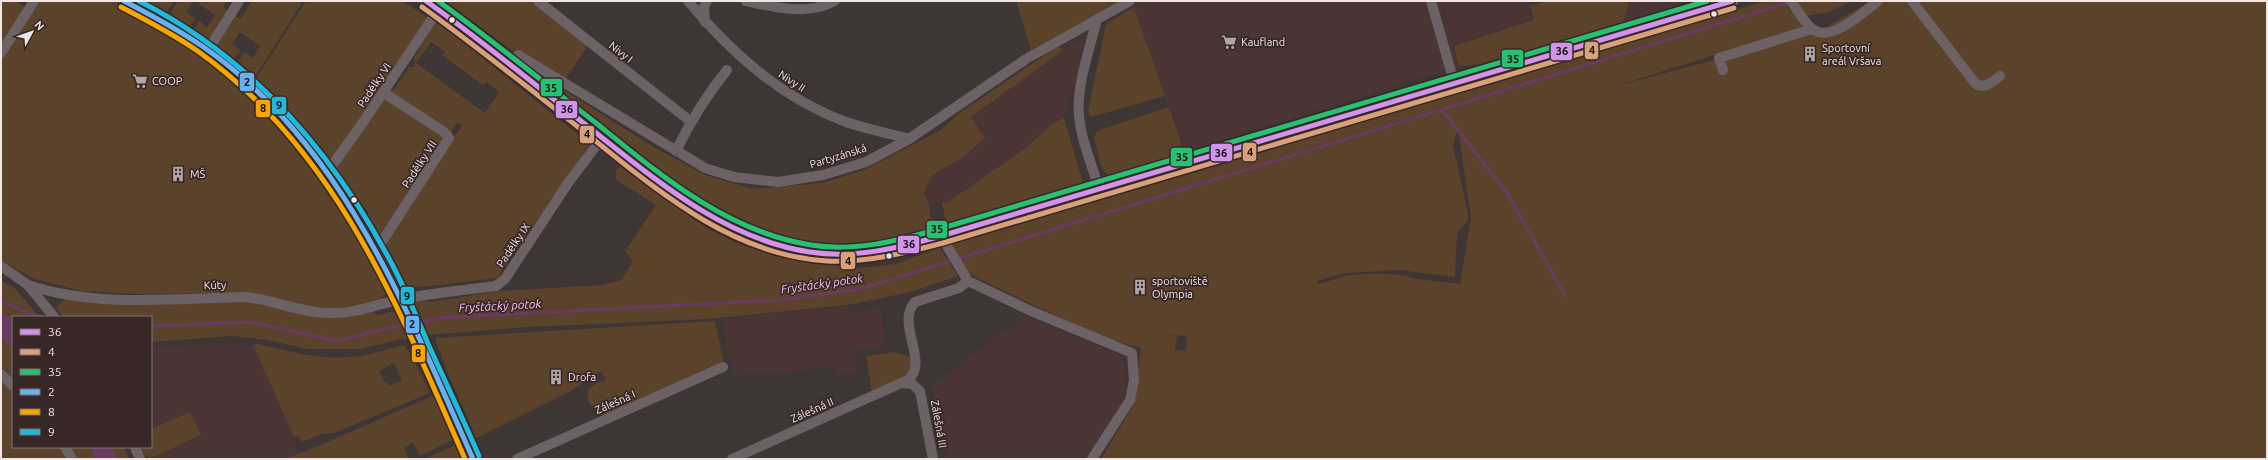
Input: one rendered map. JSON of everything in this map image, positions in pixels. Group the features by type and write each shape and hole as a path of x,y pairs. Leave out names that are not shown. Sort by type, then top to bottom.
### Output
{"main road":[{"path":"426,1 602,138 708,216 735,231 765,242 811,252 861,254 943,242 1099,189 1454,82 1732,1"}],"street":[{"path":"1,52 34,1"},
{"path":"124,1 155,16 208,50 268,102 325,170 374,246 402,299 473,459"},
{"path":"208,50 239,1"},
{"name":"Nivy I","path":"538,1 690,121"},
{"name":"Nivy II","path":"688,1 705,22 750,66 788,94 816,110 848,123 909,139"},
{"path":"705,22 704,12 707,1"},
{"path":"746,1 796,9 825,5 835,1"},
{"name":"Partyzánská","path":"518,55 705,168 756,181 778,182 823,175 866,162 909,139 1026,59 1130,1"},
{"path":"1431,1 1454,82"},
{"path":"1791,1 1812,29 1816,32 1826,32 1843,27 1878,1"},
{"path":"1912,1 1979,86 1984,86 2000,76"},
{"name":"Padělky VI","path":"325,170 334,163 384,93 438,10"},
{"path":"1097,19 1084,71 1078,109 1082,130 1099,189"},
{"path":"1723,70 1718,58 1812,29"},
{"path":"676,151 690,121 710,91 727,70"},
{"name":"Padělky VII","path":"374,246 383,240 449,138 444,132 384,93"},
{"name":"Padělky IX","path":"402,299 496,286 501,283 602,138"},
{"path":"943,242 965,278 1030,311 1132,353 1134,380 1130,400 1092,459"},
{"path":"1,266 28,285 53,316"},
{"path":"902,383 914,374 916,365 908,316 910,308 915,302 959,288 965,278"},
{"name":"Kúty","path":"28,285 52,292 114,299 246,297 264,299 309,311 331,313 366,309 402,299"},
{"name":"Zálešná I","path":"517,459 723,367"},
{"path":"1,374 12,385"},
{"name":"Zálešná II","path":"732,459 902,383"},
{"name":"Zálešná III","path":"902,383 912,384 920,391 933,459"},
{"path":"66,448 72,459"},
{"path":"135,448 140,459"}],"shaded area":[{"path":"1,1 15,1 25,7 1,45"},
{"path":"32,1 115,1 140,12 191,46 199,58 211,63 222,71 286,134 324,183 373,261 387,288 387,293 375,304 328,310 212,293 141,294 82,291 32,278 1,260 1,48"},
{"path":"138,1 174,1 165,15"},
{"path":"178,1 194,1 186,12 195,19 188,29 168,17"},
{"path":"195,1 227,1 223,7 228,12 224,14 208,42 192,31 199,21 207,27 215,15"},
{"path":"252,1 303,1 253,78 236,64 244,52 253,58 260,46 240,32 232,44 241,50 233,61 214,47 234,20 234,15 241,19"},
{"path":"306,1 403,1 428,18 330,165 305,133 255,80"},
{"path":"446,1 530,1 588,45 563,83 518,55"},
{"path":"1016,1 1121,1 1031,50"},
{"path":"1145,1 1439,1 1447,24 1440,1 1530,1 1534,20 1454,46 1460,66 1184,152 1134,7"},
{"path":"1550,1 1629,1 1629,3 1622,26 1483,64 1459,66 1454,46 1534,20 1530,5"},
{"path":"1629,1 1704,1 1622,26"},
{"path":"1766,1 1784,1 1804,27 1619,85 1806,36 1827,27 1870,1 2267,1 2267,459 1101,459 1132,407 1141,348 1098,336 967,273 950,244","holes":["1458,129 1471,218 1460,284 1409,278 1408,276 1400,275 1376,274 1345,276 1317,284 1317,281 1344,273 1400,270 1455,277 1457,233 1469,219 1453,144","1168,335 1187,336 1186,342 1188,343 1185,351 1175,350 1177,336"]},
{"path":"1795,1 1852,1 1829,12 1806,16"},
{"path":"1134,7 1165,96 1091,117 1088,111 1106,24"},
{"path":"434,21 450,32 590,144 497,278 411,288 404,282 383,246 462,125 458,122 380,237 365,216 368,213 357,197 354,199 334,171 392,88 393,91 409,67 414,67 414,57 421,49 419,47 432,27 436,26 432,23","holes":["431,42 445,52 442,55 483,85 486,82 499,92 485,113 416,63"]},
{"path":"1085,37 1073,94 1064,118 1053,123 1027,147 948,202 929,205 924,193 932,175 962,158 980,128 971,117 1062,50"},
{"path":"1058,46 1062,50 971,117 985,138 962,158 932,175 924,193 929,205 932,229 884,242 832,245 782,239 739,226 701,203 533,76 535,72 652,146 705,175 753,189 822,183 864,170 941,130 961,112"},
{"path":"1169,107 1184,152 1114,178 1109,175 1102,167 1098,155 1094,137 1097,131"},
{"path":"1064,118 1084,186 947,227 942,203 948,202 1027,147 1053,123"},
{"path":"621,167 703,226 737,243 772,255 806,262 861,268 895,264 940,248 958,276 910,292 859,303 828,307 708,319 528,327 428,335 414,304 417,301 432,302 498,291 602,285 621,280 633,261 620,245 626,250 656,205 616,180 616,170"},
{"path":"1,281 15,288 38,316 12,316 12,377 1,367"},
{"path":"66,297 237,299 263,303 372,311 377,315 396,311 408,336 406,340 402,339 360,349 308,349 268,340 232,336 152,342 152,316 63,316 56,308"},
{"path":"848,306 849,312 881,307 885,347 854,347 857,372 838,376 832,368 733,376 721,319"},
{"path":"1,310 12,321 12,348 1,337"},
{"path":"1027,316 1118,354 1128,373 1124,400 1089,459 946,459 931,386 998,335"},
{"path":"715,321 724,364 603,415 592,407 588,399 588,391 591,387 606,380 600,371 571,391 476,438 447,371 435,338"},
{"path":"206,343 253,345 294,437 297,453 283,459 147,459 142,448 152,448 152,348"},
{"path":"257,344 290,352 337,358 362,355 402,345 406,346 430,393 334,433 319,435 302,442 299,436 294,437 253,345","holes":["394,363 402,380 389,386 387,382 385,383 379,371"]},
{"path":"895,352 911,357 912,370 905,378 872,393 866,356"},
{"path":"1,381 12,392 12,448 60,448 67,459 1,459"},
{"path":"435,395 455,439 420,456 413,443 404,448 409,459 283,459 311,449"},
{"path":"190,412 201,435 151,458 144,455 141,448 152,448 152,429"},
{"path":"458,444 465,459 424,459"},
{"path":"71,448 124,448 129,459 77,459"},
{"path":"91,448 112,448 117,459 96,459"}],"waterway":[{"name":"Fryštácký potok","path":"413,323 439,318 780,300 860,289 1790,2"},
{"path":"1443,111 1507,193 1565,295"},
{"name":"Fryštácký potok","path":"1,301 32,315 38,316"},
{"name":"Fryštácký potok","path":"152,326 250,322 338,341 401,325"}],"transit line":[{"name":"2","path":"124,1 164,22 202,46 251,85 294,130 332,180 365,233 395,288 473,459"},
{"name":"9","path":"139,1 179,23 250,77 282,108 311,141 338,177 363,214 398,276 479,456"},
{"name":"36","path":"426,1 487,46 637,165 690,204 747,234 778,245 826,254 859,253 909,245 1732,1"},
{"name":"35","path":"438,1 498,46 645,162 696,199 751,228 780,238 827,247 860,246 907,238 1707,1"},
{"name":"8","path":"121,7 161,28 199,52 248,92 290,137 327,185 359,237 388,291 415,346 465,459"},
{"name":"4","path":"422,7 500,66 634,172 693,214 724,231 757,246 791,256 827,261 871,259 943,243 1734,8"}],"place":[{"name":"Kaufland","path":"1229,42"},
{"name":"Sportovní areál Vršava","path":"1810,54"},
{"name":"COOP","path":"140,81"},
{"name":"MŠ","path":"178,174"},
{"name":"sportoviště Olympia","path":"1140,287"},
{"name":"Drofa","path":"556,377"}]}
